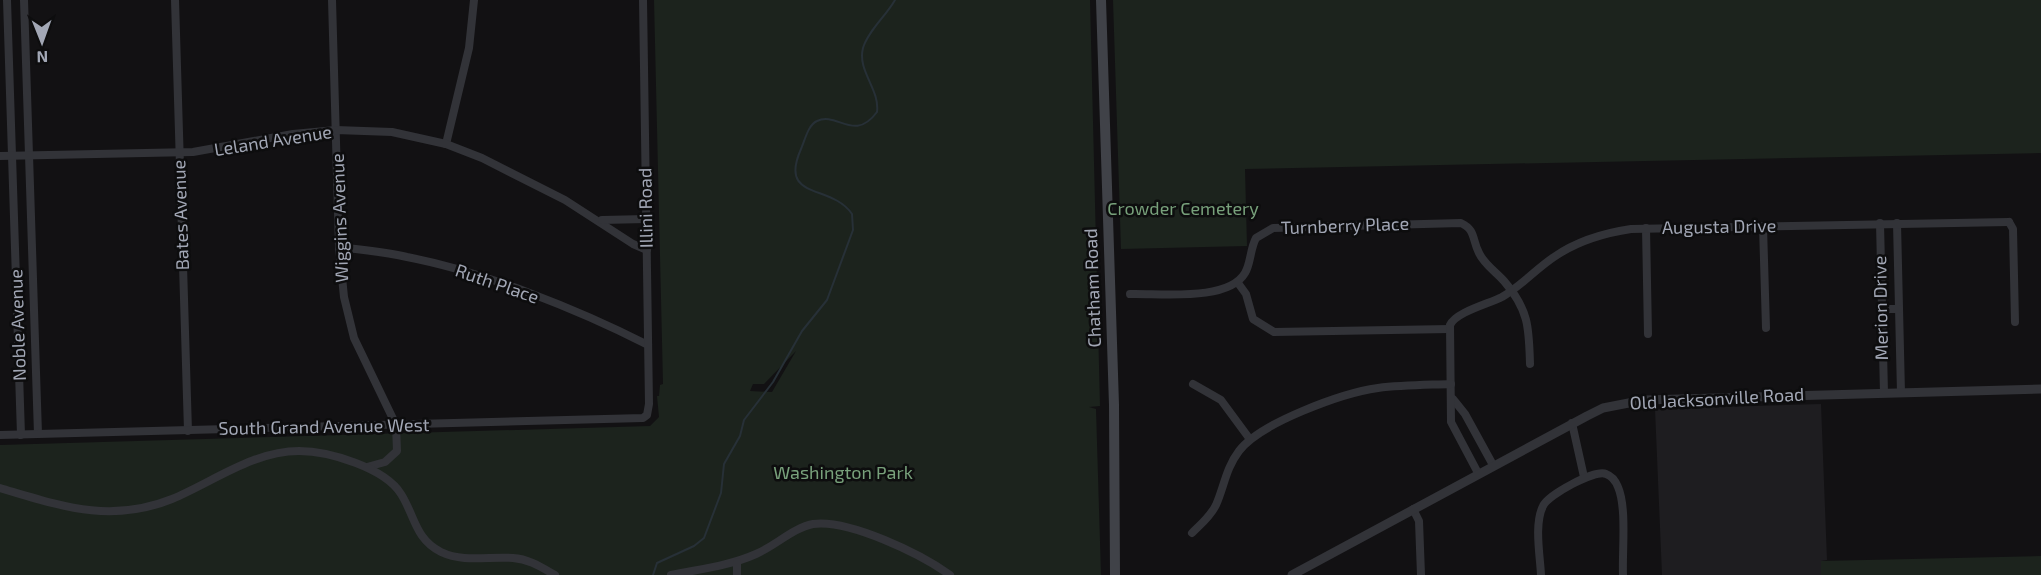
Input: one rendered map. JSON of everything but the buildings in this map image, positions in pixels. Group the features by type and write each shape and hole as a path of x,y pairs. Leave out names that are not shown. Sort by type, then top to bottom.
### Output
{"main road":[{"name":"Chatham Road","path":"1101,0 1113,405 1115,575"}],"street":[{"name":"Noble Avenue","path":"7,0 21,435"},
{"name":"Noble Avenue","path":"24,0 38,435"},
{"name":"Bates Avenue","path":"175,0 188,430"},
{"name":"Wiggins Avenue","path":"332,0 339,247 344,297 354,338 396,425"},
{"path":"446,144 469,48 474,0"},
{"name":"Illini Road","path":"643,0 650,404 647,415"},
{"name":"Leland Avenue","path":"0,156 212,150 293,134 336,130 392,132 446,144 512,173 599,220 633,244 647,250"},
{"path":"599,220 624,222 646,219"},
{"name":"Augusta Drive","path":"1450,329 1452,319 1511,290 1553,258 1580,243 1616,231 1646,228 2012,220 2015,322"},
{"name":"Turnberry Place","path":"1238,283 1246,272 1256,238 1273,228 1454,222 1471,229 1479,255 1511,290"},
{"name":"Merion Drive","path":"1880,223 1884,393"},
{"name":"Merion Drive","path":"1897,223 1901,393"},
{"path":"1763,226 1766,328"},
{"path":"1646,228 1648,334"},
{"name":"Ruth Place","path":"339,247 407,257 469,273 550,303 648,345"},
{"path":"1130,294 1213,292 1238,283 1246,294 1254,320 1274,332 1450,329 1453,399 1451,422 1478,473"},
{"path":"1511,290 1529,324 1530,364"},
{"path":"1881,309 1899,309"},
{"path":"1193,384 1221,400 1249,438"},
{"path":"1192,532 1215,506 1232,461 1249,438 1318,406 1361,391 1451,384"},
{"name":"Old Jacksonville Road","path":"1292,575 1478,473 1603,408 1644,400 2041,389"},
{"path":"1453,399 1465,414 1493,465"},
{"name":"South Grand Avenue West","path":"0,435 633,420 647,415"},
{"path":"1572,423 1584,477"},
{"path":"367,467 385,462 397,451 396,425"},
{"path":"0,488 70,508 116,513 162,502 245,464 292,452 318,453 367,467 383,476 397,488 417,530 430,545 442,552 468,559 514,558 530,561 555,575"},
{"path":"1541,575 1542,506 1555,495 1596,472 1606,473 1617,485 1621,501 1623,575"},
{"path":"1413,508 1419,520 1421,575"},
{"path":"671,575 737,562 770,548 797,530 821,524 894,544 926,559 950,575"},
{"path":"737,562 737,575"}],"shaded area":[{"path":"1821,404 1827,560 1821,561 1821,575 1662,575 1655,409"}],"green space":[{"name":"Washington Park","path":"654,0 1090,0 1100,406 1089,407 1096,409 1101,575 0,575 0,445 650,426 659,417 657,396 659,396 660,385 663,384","holes":["796,351 772,392 750,391 753,384 764,384"]},
{"name":"Crowder Cemetery","path":"1113,0 2041,0 2041,153 1245,169 1247,246 1121,249"},
{"path":"2041,556 2041,575 1821,575 1821,561"}],"waterway":[{"path":"653,575 657,563 694,546 704,538 721,493 724,464 740,436 744,420 773,382 802,331 827,300 853,230 852,214 843,204 801,184 796,177 796,165 807,133 817,121 824,119 853,126 861,125 869,121 877,112 875,96 863,64 863,48 895,0"}]}
